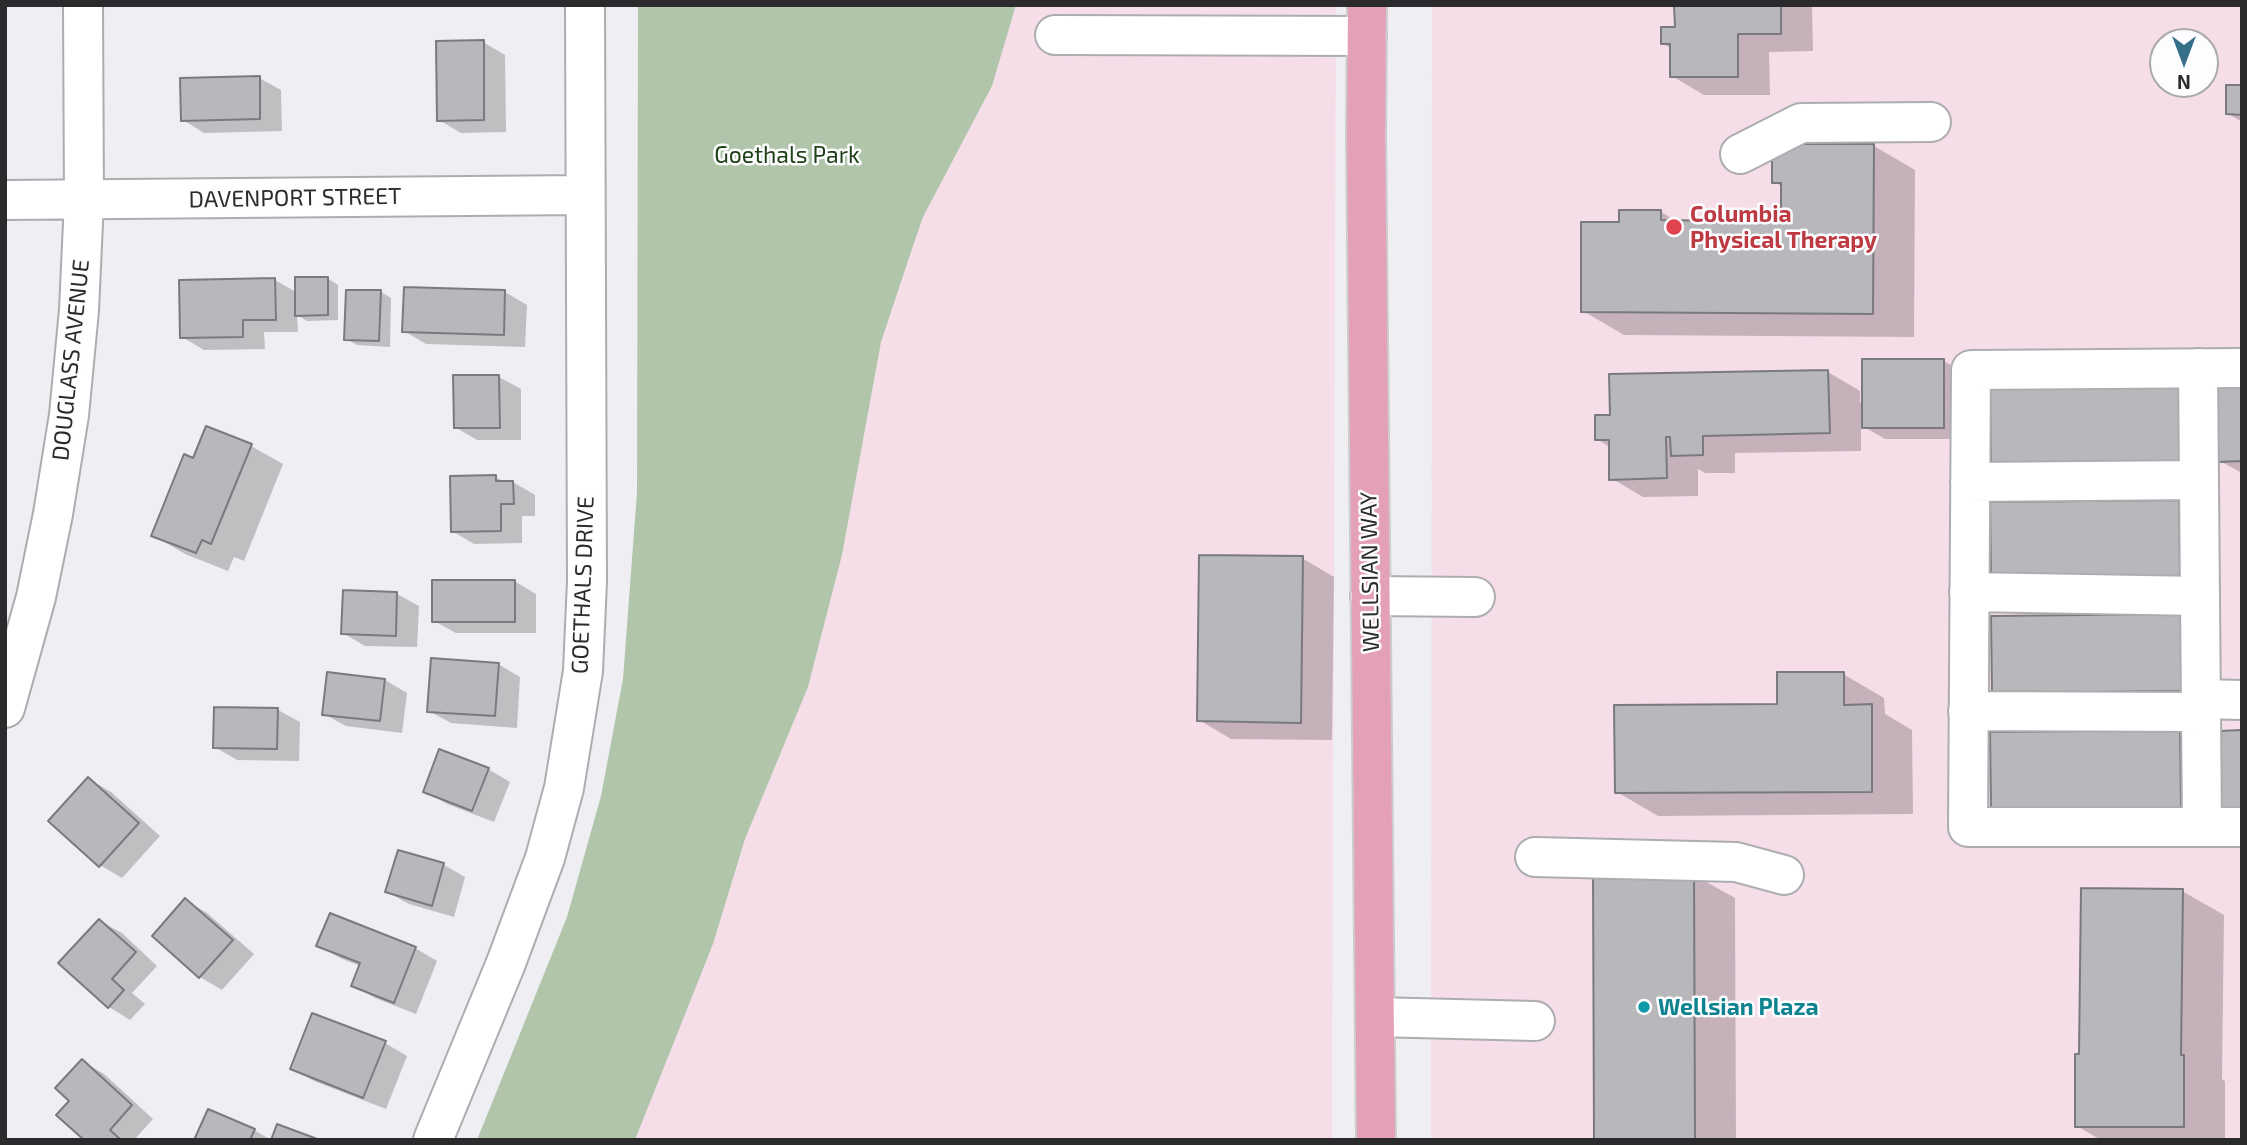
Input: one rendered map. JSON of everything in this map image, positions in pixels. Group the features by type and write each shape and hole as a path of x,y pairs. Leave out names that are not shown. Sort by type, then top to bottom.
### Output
{"main road":[{"name":"WELLSIAN WAY","path":"1367,20 1376,1140"}],"street":[{"name":"DOUGLASS AVENUE","path":"5,708 36,597 69,415 79,310 84,201 83,5"},
{"name":"GOETHALS DRIVE","path":"433,1140 526,912 545,858 564,788 583,671 587,581 585,5"},
{"path":"1055,35 1188,20 1367,20"},
{"path":"1740,154 1801,123 1931,122"},
{"name":"DAVENPORT STREET","path":"5,200 584,195"},
{"path":"2199,368 2202,827"},
{"path":"2242,368 1971,370 1968,827 2242,827"},
{"path":"1970,482 2199,480"},
{"path":"1969,592 2200,596"},
{"path":"1370,596 1475,597"},
{"path":"1969,711 2201,705 2242,700"},
{"path":"1535,857 1736,862 1784,875"},
{"path":"1375,1017 1535,1021"}],"shaded area":[{"path":"1016,5 1336,5 1332,1140 635,1140 713,944 745,839 808,687 842,555 881,341 923,217 992,86"},
{"path":"1432,5 2242,5 2242,1140 1431,1140"}],"green space":[{"name":"Goethals Park","path":"638,5 1016,5 992,86 923,217 913,246 881,342 842,555 808,687 745,839 713,944 635,1140 477,1140 567,917 601,796 623,679 637,492"}],"building":[{"path":"1674,5 1781,5 1781,34 1738,34 1738,77 1670,77 1670,44 1661,44 1661,27 1675,27"},
{"path":"484,40 484,120 437,121 436,41"},
{"path":"260,76 260,119 181,121 180,78"},
{"path":"2226,85 2242,85 2242,115 2226,114"},
{"path":"1772,144 1874,144 1873,314 1581,312 1581,222 1619,222 1619,210 1661,210 1661,220 1729,221 1729,210 1772,211 1772,221 1781,221 1781,183 1772,183"},
{"path":"295,277 328,277 328,315 295,316"},
{"path":"275,278 276,320 243,320 243,337 180,338 179,280"},
{"path":"404,287 505,290 504,335 402,332"},
{"path":"346,290 381,290 379,341 344,340"},
{"path":"1862,359 1944,359 1944,428 1862,428"},
{"path":"1828,370 1830,433 1703,436 1703,455 1671,456 1670,437 1666,437 1667,478 1609,480 1609,440 1595,440 1595,415 1610,415 1609,374"},
{"path":"453,375 499,375 500,428 454,428"},
{"path":"2179,385 2180,462 1991,464 1990,387"},
{"path":"2217,385 2242,385 2242,461 2218,462"},
{"path":"206,426 252,444 211,544 202,540 196,553 151,536 184,454 193,458"},
{"path":"496,475 496,481 513,481 514,504 501,504 501,531 451,532 450,476"},
{"path":"2179,500 2180,577 1991,579 1990,502"},
{"path":"1199,555 1303,556 1301,723 1197,721"},
{"path":"432,580 515,580 515,622 432,622"},
{"path":"343,590 397,592 396,636 341,634"},
{"path":"2181,614 2182,691 1992,693 1991,616"},
{"path":"431,658 499,663 495,716 427,712"},
{"path":"327,672 385,679 380,721 322,715"},
{"path":"1777,672 1844,672 1844,705 1872,704 1872,792 1615,793 1614,705 1777,704"},
{"path":"214,707 278,708 277,749 213,748"},
{"path":"2180,730 2181,807 1991,809 1990,732"},
{"path":"2242,730 2242,807 2220,807 2219,731"},
{"path":"439,749 489,768 472,811 423,792"},
{"path":"88,777 139,823 99,867 48,821"},
{"path":"398,850 444,863 432,906 385,892"},
{"name":"Wellsian Plaza","path":"1593,873 1694,873 1695,1140 1594,1140"},
{"path":"2081,888 2183,889 2181,1055 2184,1055 2184,1127 2075,1127 2075,1054 2079,1054"},
{"path":"185,898 233,940 199,978 152,936"},
{"path":"330,913 416,947 394,1003 351,986 360,963 316,946"},
{"path":"99,919 136,952 112,979 124,990 108,1008 58,963"},
{"path":"312,1013 386,1041 363,1098 290,1069"},
{"path":"82,1059 132,1105 110,1130 121,1140 84,1140 56,1115 69,1101 55,1088"},
{"path":"208,1109 255,1129 250,1140 194,1140"},
{"path":"277,1124 320,1140 271,1140"}],"place":[{"name":"Columbia Physical Therapy","path":"1674,227"},
{"name":"Wellsian Plaza","path":"1644,1007"}]}
